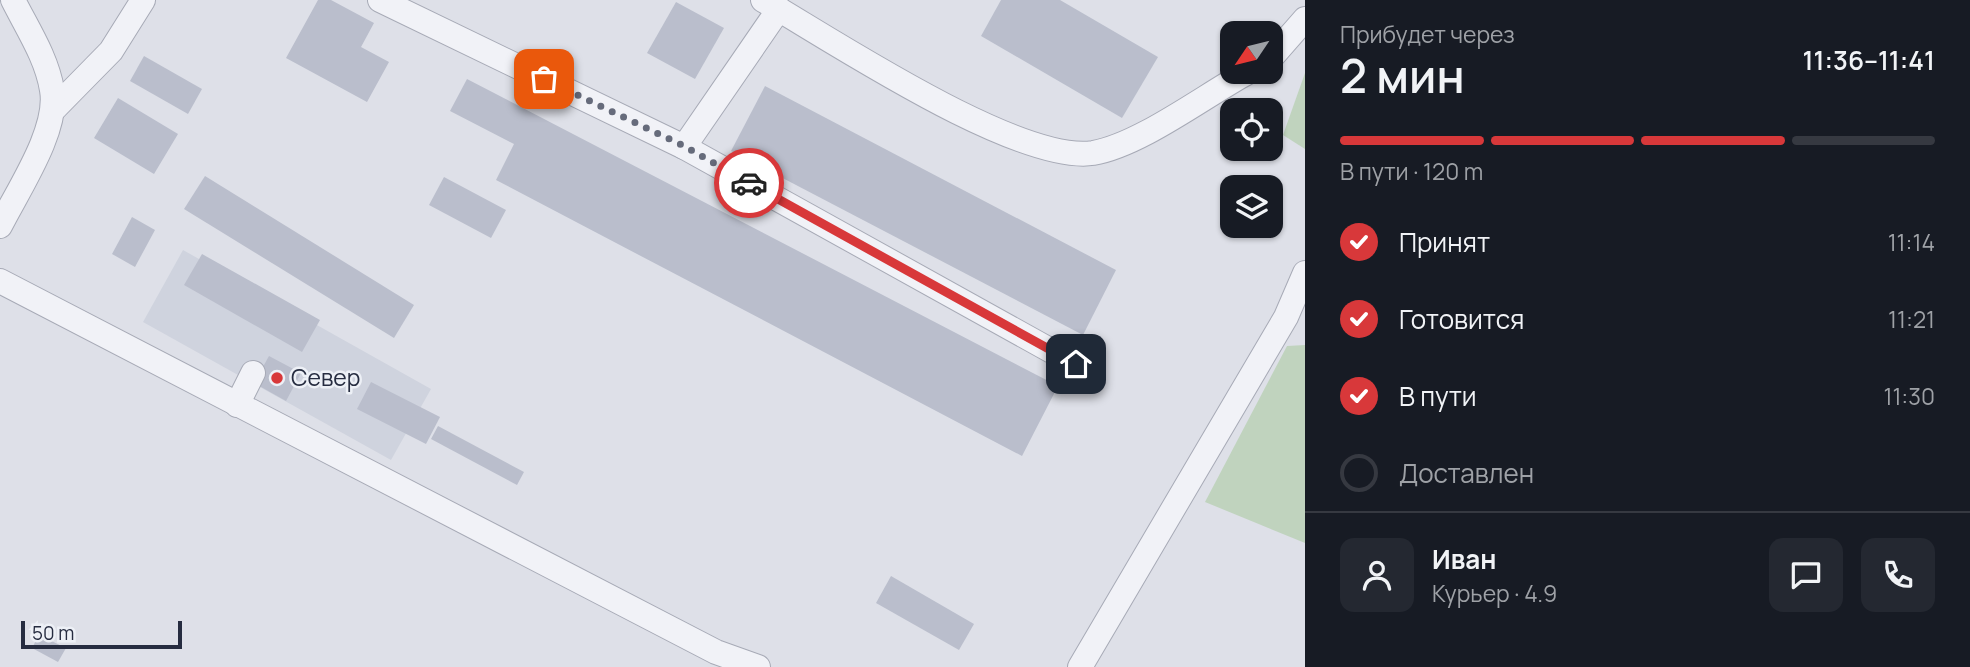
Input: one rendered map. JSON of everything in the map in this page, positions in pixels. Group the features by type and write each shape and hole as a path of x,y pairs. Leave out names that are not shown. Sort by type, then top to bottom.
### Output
{"street":[{"path":"13,0 46,66 54,109"},
{"path":"0,226 45,137 54,109 111,51 143,0"},
{"path":"380,0 684,146 1076,364"},
{"path":"684,146 771,5 960,113 1034,146 1092,153 1140,136 1228,84"},
{"path":"1283,44 1305,19"},
{"path":"1080,667 1286,317 1305,273"},
{"path":"0,281 716,652 758,667"},
{"path":"237,405 253,373"}],"shaded area":[{"path":"183,250 431,389 391,460 143,322"}],"green space":[{"path":"1305,73 1305,149 1283,135"},
{"path":"1305,345 1305,543 1205,502 1287,346"}],"building":[{"path":"318,0 331,0 374,23 361,47 389,62 367,102 286,58"},
{"path":"1001,0 1060,0 1158,57 1122,118 981,36"},
{"path":"676,2 724,28 695,79 647,53"},
{"path":"144,56 202,89 188,114 130,81"},
{"path":"467,79 1058,386 1022,456 496,180 514,144 450,111"},
{"path":"765,86 1116,270 1083,335 731,151"},
{"path":"118,98 178,134 154,174 94,138"},
{"path":"205,176 414,305 394,338 184,209"},
{"path":"444,177 506,210 491,238 429,205"},
{"path":"132,217 155,230 135,267 112,254"},
{"path":"202,254 320,320 302,352 184,285"},
{"path":"269,356 301,373 286,401 254,383"},
{"path":"371,382 440,417 426,444 357,409"},
{"path":"438,426 524,472 517,485 431,439"},
{"path":"891,576 974,624 959,650 876,603"},
{"path":"39,635 66,648 58,662 32,648"}],"way so far":[{"path":"544,79 684,146 749,183"}],"place":[{"name":"Север","path":"277,378"}],"route":[{"path":"749,183 1076,364"}]}
